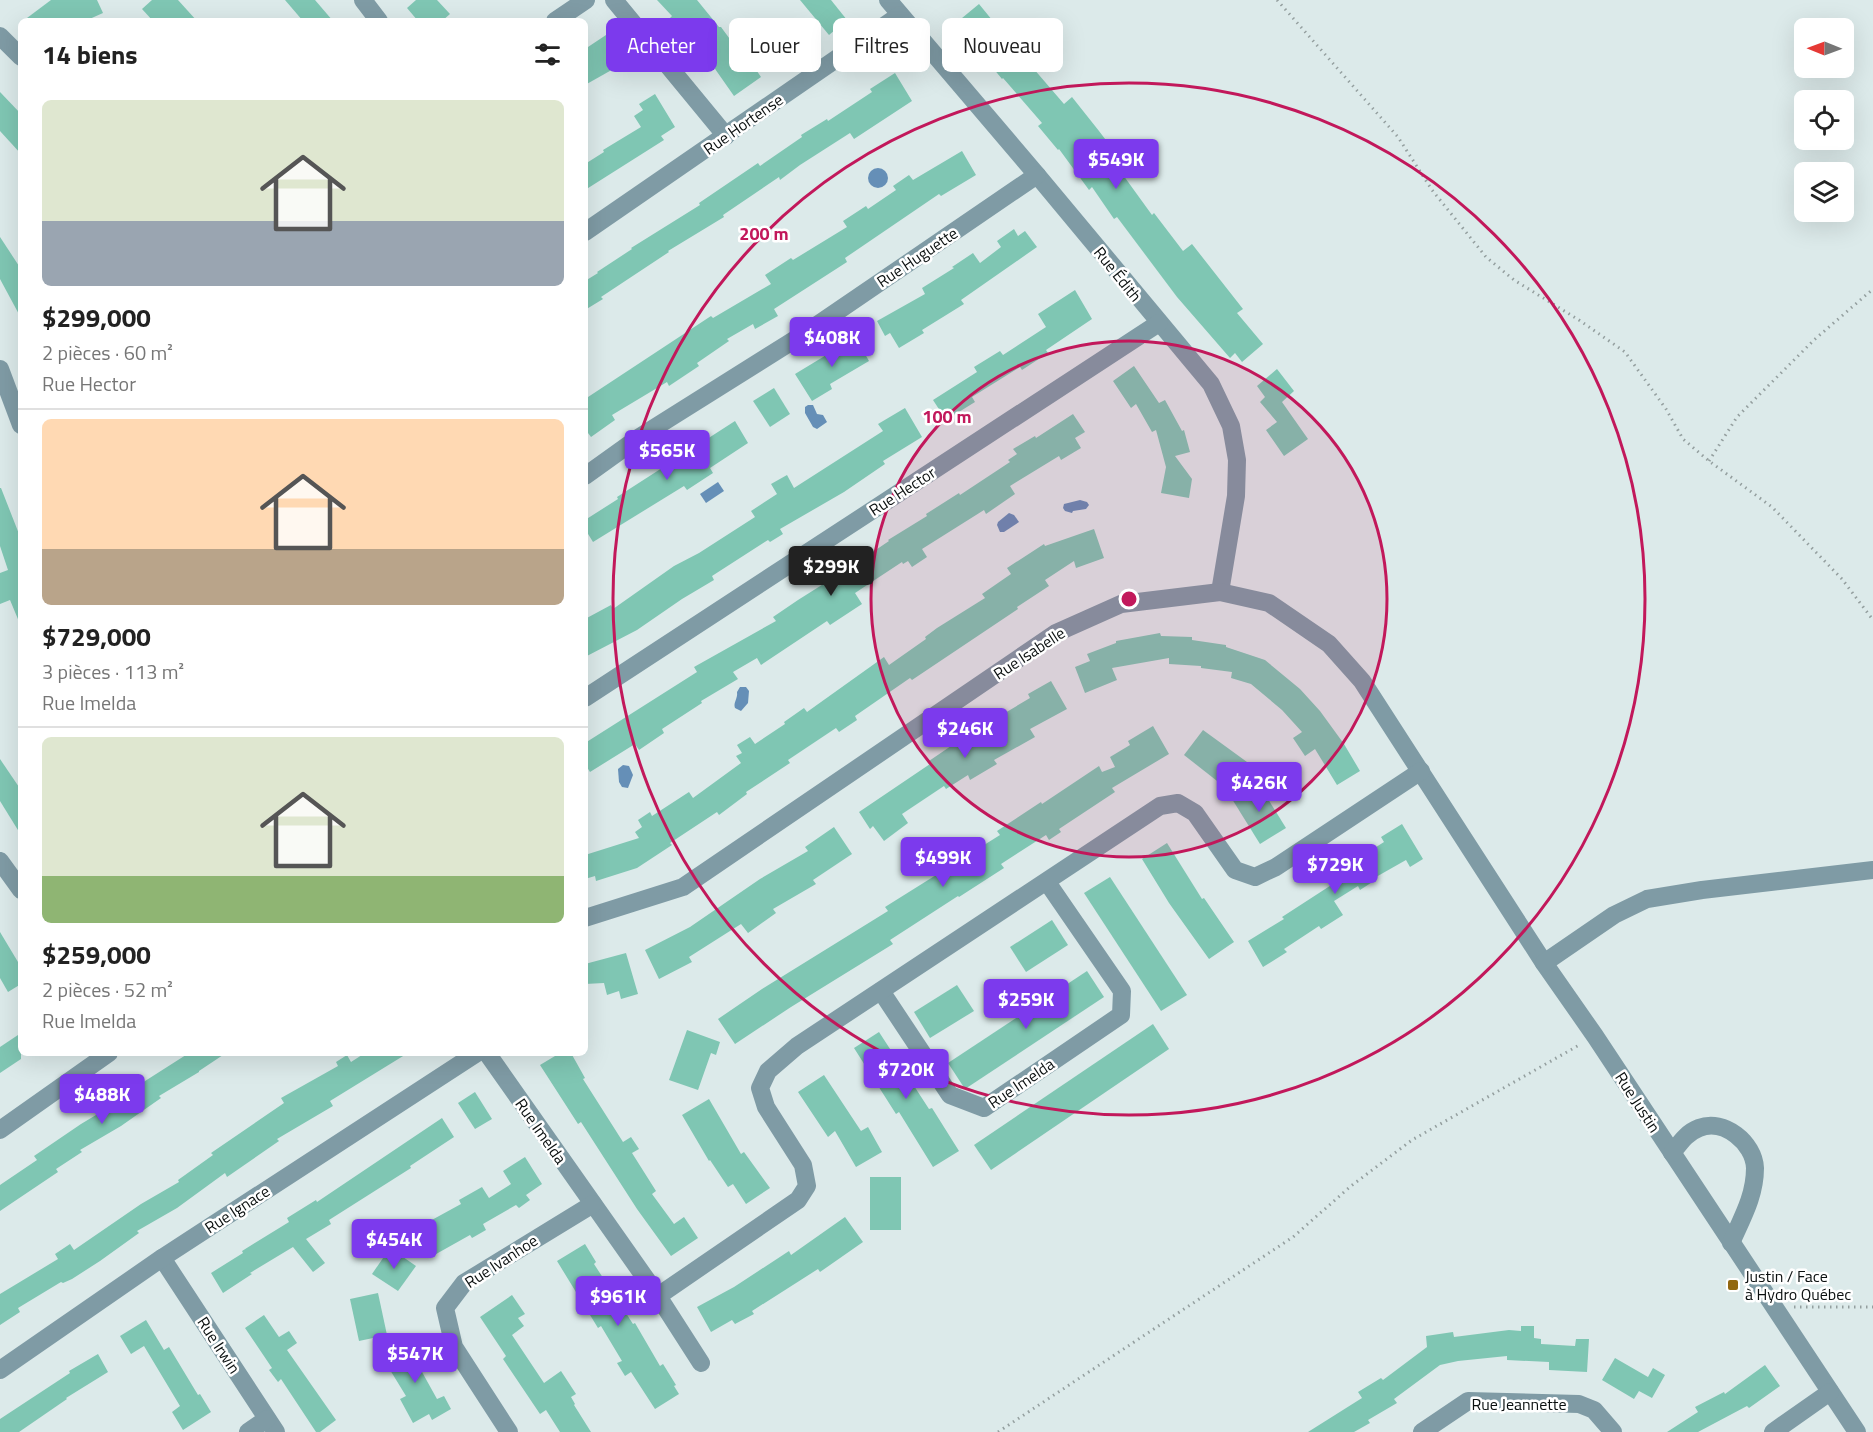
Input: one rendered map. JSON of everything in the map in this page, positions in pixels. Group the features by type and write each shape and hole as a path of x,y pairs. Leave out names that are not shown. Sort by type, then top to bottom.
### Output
{"street":[{"path":"363,0 377,18"},
{"path":"559,18 586,0"},
{"path":"614,0 726,136"},
{"name":"Rue Édith","path":"888,0 1211,384 1231,426 1237,460 1236,496 1220,591"},
{"name":"Rue Hortense","path":"588,230 900,15"},
{"path":"0,36 18,54"},
{"name":"Rue Huguette","path":"588,474 638,438 810,330 1037,175"},
{"name":"Rue Hector","path":"588,696 1159,323"},
{"path":"0,369 6,403 18,421"},
{"name":"Rue Isabelle","path":"588,917 683,887 1056,633 1121,604 1220,591 1269,603 1329,644 1362,681 1421,771"},
{"path":"658,1296 798,1200 807,1186 804,1165 766,1107 760,1088 768,1071 797,1046 1160,806 1178,803 1195,813 1235,870 1255,877 1276,867 1421,771"},
{"name":"Rue Justin","path":"1421,771 1544,963 1595,1036 1857,1432"},
{"path":"0,861 18,886"},
{"path":"1544,963 1619,912 1647,899 1702,890 1873,870"},
{"name":"Rue Imelda","path":"881,992 950,1095 984,1108 1121,1015 1122,992 1047,882"},
{"path":"0,1130 105,1056"},
{"name":"Rue Ignace","path":"0,1370 162,1258 472,1056"},
{"name":"Rue Imelda","path":"489,1056 658,1296 701,1363"},
{"path":"1672,1154 1687,1134 1701,1127 1715,1126 1731,1130 1747,1145 1755,1165 1754,1191 1731,1243"},
{"name":"Rue Ivanhoe","path":"509,1432 454,1347 445,1308 464,1283 593,1204"},
{"name":"Rue Irwin","path":"162,1258 271,1426"},
{"path":"1773,1432 1830,1392"},
{"name":"Rue Jeannette","path":"1422,1432 1468,1401 1579,1404 1594,1410 1613,1432"},
{"path":"248,1432 271,1426"}],"path":[{"path":"1276,0 1398,137 1432,190 1486,257 1514,280 1579,320 1625,352 1666,409 1683,439 1772,507 1842,579 1873,620"},
{"path":"1709,461 1737,417 1814,340 1873,290"},
{"path":"998,1432 1293,1237 1351,1186 1412,1140 1595,1036"},
{"path":"1774,1308 1873,1306"}],"water":[{"path":"878,168 885,171 888,178 885,185 878,188 871,185 868,178 871,171"},
{"path":"813,405 817,414 823,415 827,422 817,429 813,427 805,413 805,407"},
{"path":"718,482 724,491 706,503 700,494"},
{"path":"1080,500 1089,505 1086,509 1072,513 1063,508 1064,504"},
{"path":"1009,513 1014,515 1019,522 1004,532 1000,532 998,522"},
{"path":"740,687 746,687 749,691 748,703 741,711 735,708"},
{"path":"623,765 629,766 633,775 628,788 622,787 619,782 618,769"}],"building":[{"path":"51,0 97,0 103,13 92,18 27,18"},
{"path":"152,0 178,0 194,18 150,18 142,9"},
{"path":"285,0 315,0 330,18 300,18"},
{"path":"416,0 437,0 450,14 445,18 415,18 407,8"},
{"path":"657,0 697,0 712,18 670,18 672,16"},
{"path":"800,0 831,0 845,18 833,18 833,32 829,35 821,25 821,18 815,18"},
{"path":"979,4 990,18 962,18"},
{"path":"717,25 729,38 729,72 758,72 761,77 734,96 717,72"},
{"path":"606,35 606,72 608,72 588,83 588,47"},
{"path":"996,72 1036,72 1064,104 1072,97 1124,164 1118,168 1152,215 1154,213 1183,251 1192,244 1243,309 1237,313 1263,344 1242,362 1235,353 1230,358 1177,297 1117,217 1114,219 1092,187 1089,190 1059,149 1038,126 1042,123"},
{"path":"895,73 912,101 854,139 850,133 780,180 779,177 723,215 724,217 668,251 601,297 603,299 588,308 588,279 597,272 700,205 699,203 758,163 760,166 802,137 801,135 827,119 828,121 872,92 870,89"},
{"path":"0,92 18,111 18,151 0,131"},
{"path":"655,94 675,127 661,136 664,140 588,188 588,162 604,152 603,150 641,127 634,116 643,110 639,104"},
{"path":"962,151 976,175 941,196 939,194 845,258 847,262 774,309 778,316 755,329 753,324 727,339 729,341 697,363 699,366 669,386 667,382 612,415 615,420 591,437 588,433 588,397 711,316 713,318 771,284 765,275 847,227 843,221 866,206 868,209 896,190 893,186 909,175 913,180"},
{"path":"1014,229 1018,236 1025,231 1037,247 961,300 964,304 922,330 924,333 899,348 890,333 885,336 877,321 925,294 922,288 973,253 980,263 1001,247 997,241"},
{"path":"0,237 18,264 18,312 0,279"},
{"path":"1075,290 1092,319 1046,350 1048,353 1022,370 1020,367 972,397 975,402 946,420 933,400 977,372 974,367 1000,351 1003,355 1046,327 1038,314"},
{"path":"854,335 869,361 830,384 832,389 812,401 795,374"},
{"path":"1134,366 1159,403 1165,400 1182,431 1184,430 1190,452 1175,456 1192,479 1189,498 1161,493 1166,467 1156,430 1152,432 1136,404 1131,408 1113,381"},
{"path":"1277,369 1294,391 1282,402 1308,439 1284,456 1266,430 1277,422 1260,402 1265,397 1257,386"},
{"path":"774,388 790,414 770,427 753,401"},
{"path":"905,408 922,437 883,461 885,464 844,492 780,529 783,534 770,542 768,540 712,576 714,580 637,630 588,655 588,617 611,605 613,609 674,566 699,553 755,517 751,511 777,494 771,484 787,475 794,488 883,431 878,424"},
{"path":"1073,414 1085,432 1075,438 1081,448 1061,460 1059,456 1010,486 1015,494 986,514 984,510 922,549 927,557 912,567 908,561 903,564 902,562 855,593 862,604 830,625 827,621 761,665 757,658 733,672 738,679 701,701 702,703 662,729 664,733 639,750 635,744 590,772 588,741 697,672 694,667 776,621 773,617 927,516 926,514 1010,462 1008,460 1017,454 1013,449 1035,436 1036,438"},
{"path":"735,421 748,443 710,468 713,473 687,490 684,486 593,542 588,534 588,518 618,499 617,497"},
{"path":"1,488 18,531 18,619 10,600 0,604 0,573 8,570 0,546"},
{"path":"1094,529 1104,558 1076,568 1074,561 1045,580 1049,586 1017,607 1018,609 912,680 910,678 855,716 857,720 839,732 836,728 788,760 790,763 746,792 747,794 719,815 717,812 637,868 596,881 595,876 588,878 588,854 639,838 635,832 642,827 638,820 650,812 652,816 689,792 693,798 741,763 736,756 742,753 737,745 750,737 755,744 804,708 807,712 884,657 889,665 926,639 925,637 937,628 985,598 982,594 1011,574 1007,568 1044,544 1045,546"},
{"path":"1160,633 1161,636 1192,637 1192,640 1226,645 1226,647 1265,660 1300,689 1320,711 1360,771 1337,785 1315,749 1305,756 1293,738 1302,732 1282,710 1251,684 1231,678 1232,672 1201,668 1201,666 1169,664 1169,658 1112,668 1117,680 1085,693 1075,667 1090,661 1087,654 1116,643 1116,641"},
{"path":"1051,681 1067,709 1030,729 1035,737 994,760 997,764 970,780 968,775 946,789 944,786 902,814 908,823 884,841 873,826 870,829 859,812 930,764 929,761 951,745 1030,698 1028,694"},
{"path":"1153,726 1169,754 1112,788 1115,792 1059,829 1061,832 1049,840 1046,835 1001,864 1004,868 890,940 893,944 735,1044 718,1019 888,911 885,907 1000,835 997,831 1041,802 1042,804 1099,766 1102,772 1115,767 1110,757 1130,745 1128,741"},
{"path":"1203,730 1247,762 1226,788 1184,755"},
{"path":"0,759 18,786 18,830 0,801"},
{"path":"1258,783 1286,828 1260,844 1232,799"},
{"path":"1402,824 1423,859 1410,867 1406,860 1376,877 1377,879 1360,890 1358,886 1334,901 1343,915 1321,929 1319,926 1284,949 1287,952 1263,967 1248,941 1336,882 1332,875 1384,842 1381,837"},
{"path":"834,827 852,854 813,880 816,884 773,909 776,913 748,933 741,924 689,957 692,962 659,979 645,950 690,927 760,879 808,851 805,847"},
{"path":"1167,843 1202,899 1204,898 1234,942 1209,959 1169,903 1142,859"},
{"path":"1110,877 1187,995 1161,1011 1084,893"},
{"path":"1052,920 1068,945 1026,972 1010,947"},
{"path":"0,932 18,962 18,986 8,992 0,978"},
{"path":"626,953 638,994 621,999 619,991 607,995 604,983 588,984 588,963"},
{"path":"1087,971 1104,997 965,1089 948,1063"},
{"path":"957,985 974,1011 930,1038 914,1012"},
{"path":"1153,1024 1169,1049 991,1170 974,1145"},
{"path":"687,1030 720,1042 716,1055 711,1053 698,1090 669,1080"},
{"path":"879,1032 959,1151 933,1167 899,1112 896,1114 854,1048"},
{"path":"18,1035 18,1056 21,1056 21,1059 0,1073 0,1047"},
{"path":"184,1056 222,1056 159,1096 161,1098 121,1126 80,1150 82,1152 56,1169 58,1172 0,1211 0,1185 37,1160 34,1156 121,1100 120,1097"},
{"path":"345,1056 351,1062 360,1056 403,1056 330,1101 333,1106 277,1139 279,1141 227,1177 225,1173 177,1208 137,1231 139,1233 100,1261 18,1308 20,1312 0,1325 0,1294 58,1259 55,1254 70,1244 74,1250 141,1204 179,1182 178,1180 213,1155 211,1153 284,1103 281,1098 338,1066 336,1062"},
{"path":"555,1056 573,1056 585,1078 583,1079 623,1142 631,1137 639,1149 632,1153 656,1191 652,1194 674,1224 684,1217 698,1238 671,1256 637,1209 581,1122 578,1124 540,1065"},
{"path":"824,1075 861,1131 868,1127 882,1152 856,1167 835,1131 828,1137 798,1092"},
{"path":"475,1092 492,1119 475,1129 458,1103"},
{"path":"709,1099 741,1154 744,1152 770,1188 746,1204 733,1184 728,1187 709,1161 682,1115"},
{"path":"442,1118 454,1137 410,1166 411,1168 329,1220 331,1224 306,1239 325,1263 313,1272 293,1247 250,1273 252,1274 223,1293 211,1273 289,1222 287,1218 316,1200 317,1202"},
{"path":"525,1157 542,1184 526,1195 530,1200 519,1208 516,1205 483,1224 486,1230 472,1238 470,1235 429,1258 421,1244 427,1241 419,1227 461,1204 459,1200 482,1187 489,1198 511,1184 503,1171"},
{"path":"870,1177 901,1177 901,1230 870,1230"},
{"path":"845,1217 863,1242 820,1272 818,1269 752,1311 754,1314 735,1324 732,1320 711,1332 697,1307 734,1287 789,1251 791,1255"},
{"path":"585,1244 596,1262 594,1264 633,1324 635,1323 660,1366 663,1364 676,1385 674,1386 679,1394 655,1409 631,1372 625,1376 617,1363 622,1361 601,1326 598,1328 557,1261"},
{"path":"390,1248 416,1266 398,1291 372,1274"},
{"path":"378,1293 387,1335 359,1341 350,1299"},
{"path":"512,1295 525,1314 518,1318 524,1326 512,1335 544,1383 561,1371 576,1394 571,1397 574,1405 591,1432 560,1432 546,1410 540,1414 503,1359 506,1356 480,1317"},
{"path":"264,1315 279,1337 289,1331 297,1343 287,1350 336,1420 320,1432 316,1432 281,1379 278,1382 269,1370 272,1368 245,1328"},
{"path":"146,1320 164,1350 169,1347 211,1412 183,1430 172,1412 180,1406 144,1346 131,1354 120,1336"},
{"path":"1521,1326 1534,1326 1534,1338 1541,1339 1541,1344 1575,1346 1576,1339 1589,1339 1587,1372 1549,1370 1549,1362 1507,1360 1507,1356 1458,1361 1440,1365 1394,1399 1397,1403 1368,1420 1370,1423 1354,1432 1308,1432 1362,1398 1358,1392 1381,1378 1383,1380 1427,1347 1426,1336 1453,1332 1454,1337 1509,1330 1521,1331"},
{"path":"404,1341 409,1349 415,1346 428,1368 422,1372 437,1399 444,1396 451,1409 432,1420 429,1414 413,1423 400,1399 406,1396 387,1365 392,1362 386,1352"},
{"path":"98,1354 108,1372 66,1398 19,1432 0,1432 0,1419 70,1373 69,1371"},
{"path":"1615,1358 1648,1377 1653,1368 1665,1375 1652,1398 1639,1391 1634,1399 1602,1380"},
{"path":"1765,1365 1780,1386 1749,1408 1747,1406 1698,1432 1667,1432 1698,1412 1695,1407 1724,1392 1725,1394"}],"place":[{"name":"Justin / Face à Hydro Québec","path":"1733,1285"}]}
